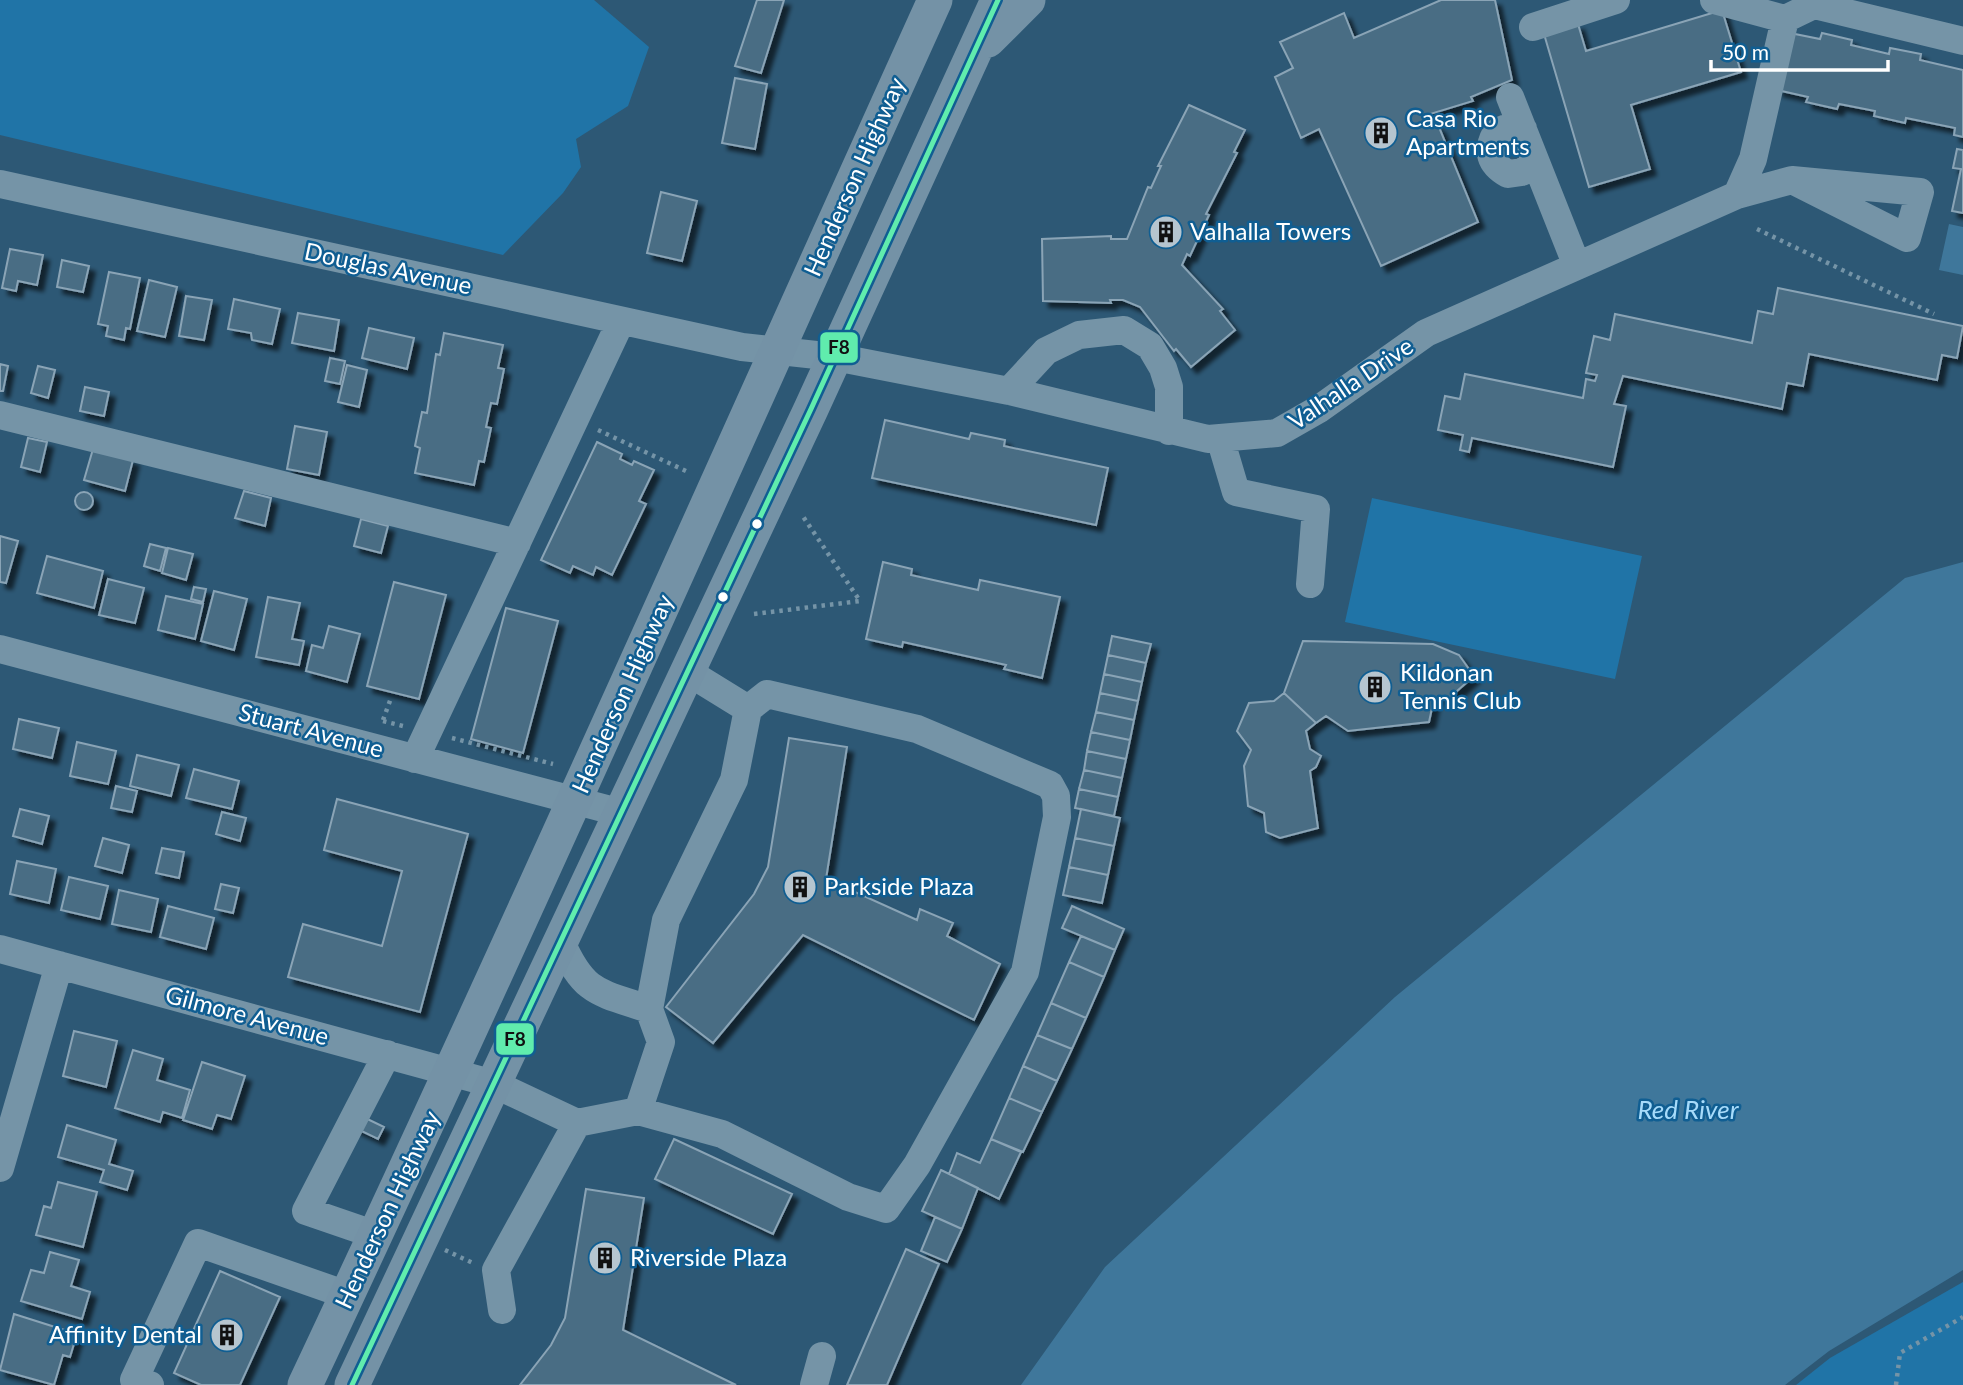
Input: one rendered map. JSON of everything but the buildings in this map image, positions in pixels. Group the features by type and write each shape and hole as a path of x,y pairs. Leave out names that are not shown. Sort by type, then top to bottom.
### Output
{"main road":[{"name":"Henderson Highway","path":"305,1385 576,801 934,0"},
{"name":"Henderson Highway","path":"352,1385 835,357 884,242 998,0"},
{"path":"971,57 1028,0"}],"street":[{"path":"1533,27 1616,0"},
{"path":"1714,0 1785,19 1814,5 1963,41"},
{"path":"1737,195 1753,159 1785,19"},
{"path":"1510,97 1577,266"},
{"path":"1523,129 1504,129 1496,133 1489,150 1492,162 1508,174 1522,172 1536,163"},
{"name":"Valhalla Drive","path":"776,351 835,357 1009,391 1208,439 1277,433 1319,409 1426,333 1737,195 1793,180"},
{"name":"Douglas Avenue","path":"0,184 621,321 742,347 776,351"},
{"path":"415,759 621,321"},
{"path":"1009,391 1046,351 1079,335 1124,330 1150,346 1163,368 1169,387 1169,431"},
{"path":"0,415 517,543"},
{"path":"1220,438 1236,492 1316,509 1310,584"},
{"name":"Stuart Avenue","path":"0,649 622,813"},
{"path":"688,672 748,709"},
{"path":"502,1310 496,1270 577,1123 638,1111 722,1134 848,1197 886,1209 917,1164 1025,972 1057,817 1056,796 1050,785 917,729 767,694 748,709 734,780 666,920 649,1009 661,1042 638,1111"},
{"path":"561,942 573,969 584,983 600,992 649,1009"},
{"name":"Gilmore Avenue","path":"0,949 494,1084 577,1123"},
{"path":"0,1168 59,965"},
{"path":"376,1235 306,1211 387,1054"},
{"path":"139,1383 198,1243 348,1295"},
{"path":"814,1385 822,1356"}],"path":[{"path":"1756,229 1934,314"},
{"path":"597,430 686,471"},
{"path":"754,614 860,601 802,515"},
{"path":"383,721 553,764"},
{"path":"443,1249 468,1262 496,1270"},
{"path":"1896,1385 1900,1353 1963,1317"}],"shaded area":[{"path":"0,0 594,0 649,47 628,106 576,139 581,167 563,193 503,255 0,135"},
{"path":"1372,498 1642,556 1615,679 1345,622"},
{"path":"1963,1282 1963,1385 1796,1385 1830,1358"}],"water":[{"path":"1949,224 1963,227 1963,275 1939,270"},
{"name":"Red River","path":"1963,562 1963,1270 1829,1351 1785,1385 1021,1385 1105,1267 1395,997 1905,578"}],"transit line":[{"name":"F8","path":"352,1385 811,409 998,0"}],"place":[{"name":"Casa Rio Apartments","path":"1381,133"},
{"name":"Valhalla Towers","path":"1166,232"},
{"name":"Kildonan Tennis Club","path":"1375,687"},
{"name":"Parkside Plaza","path":"800,887"},
{"name":"Riverside Plaza","path":"605,1258"},
{"name":"Affinity Dental","path":"227,1335"}]}
